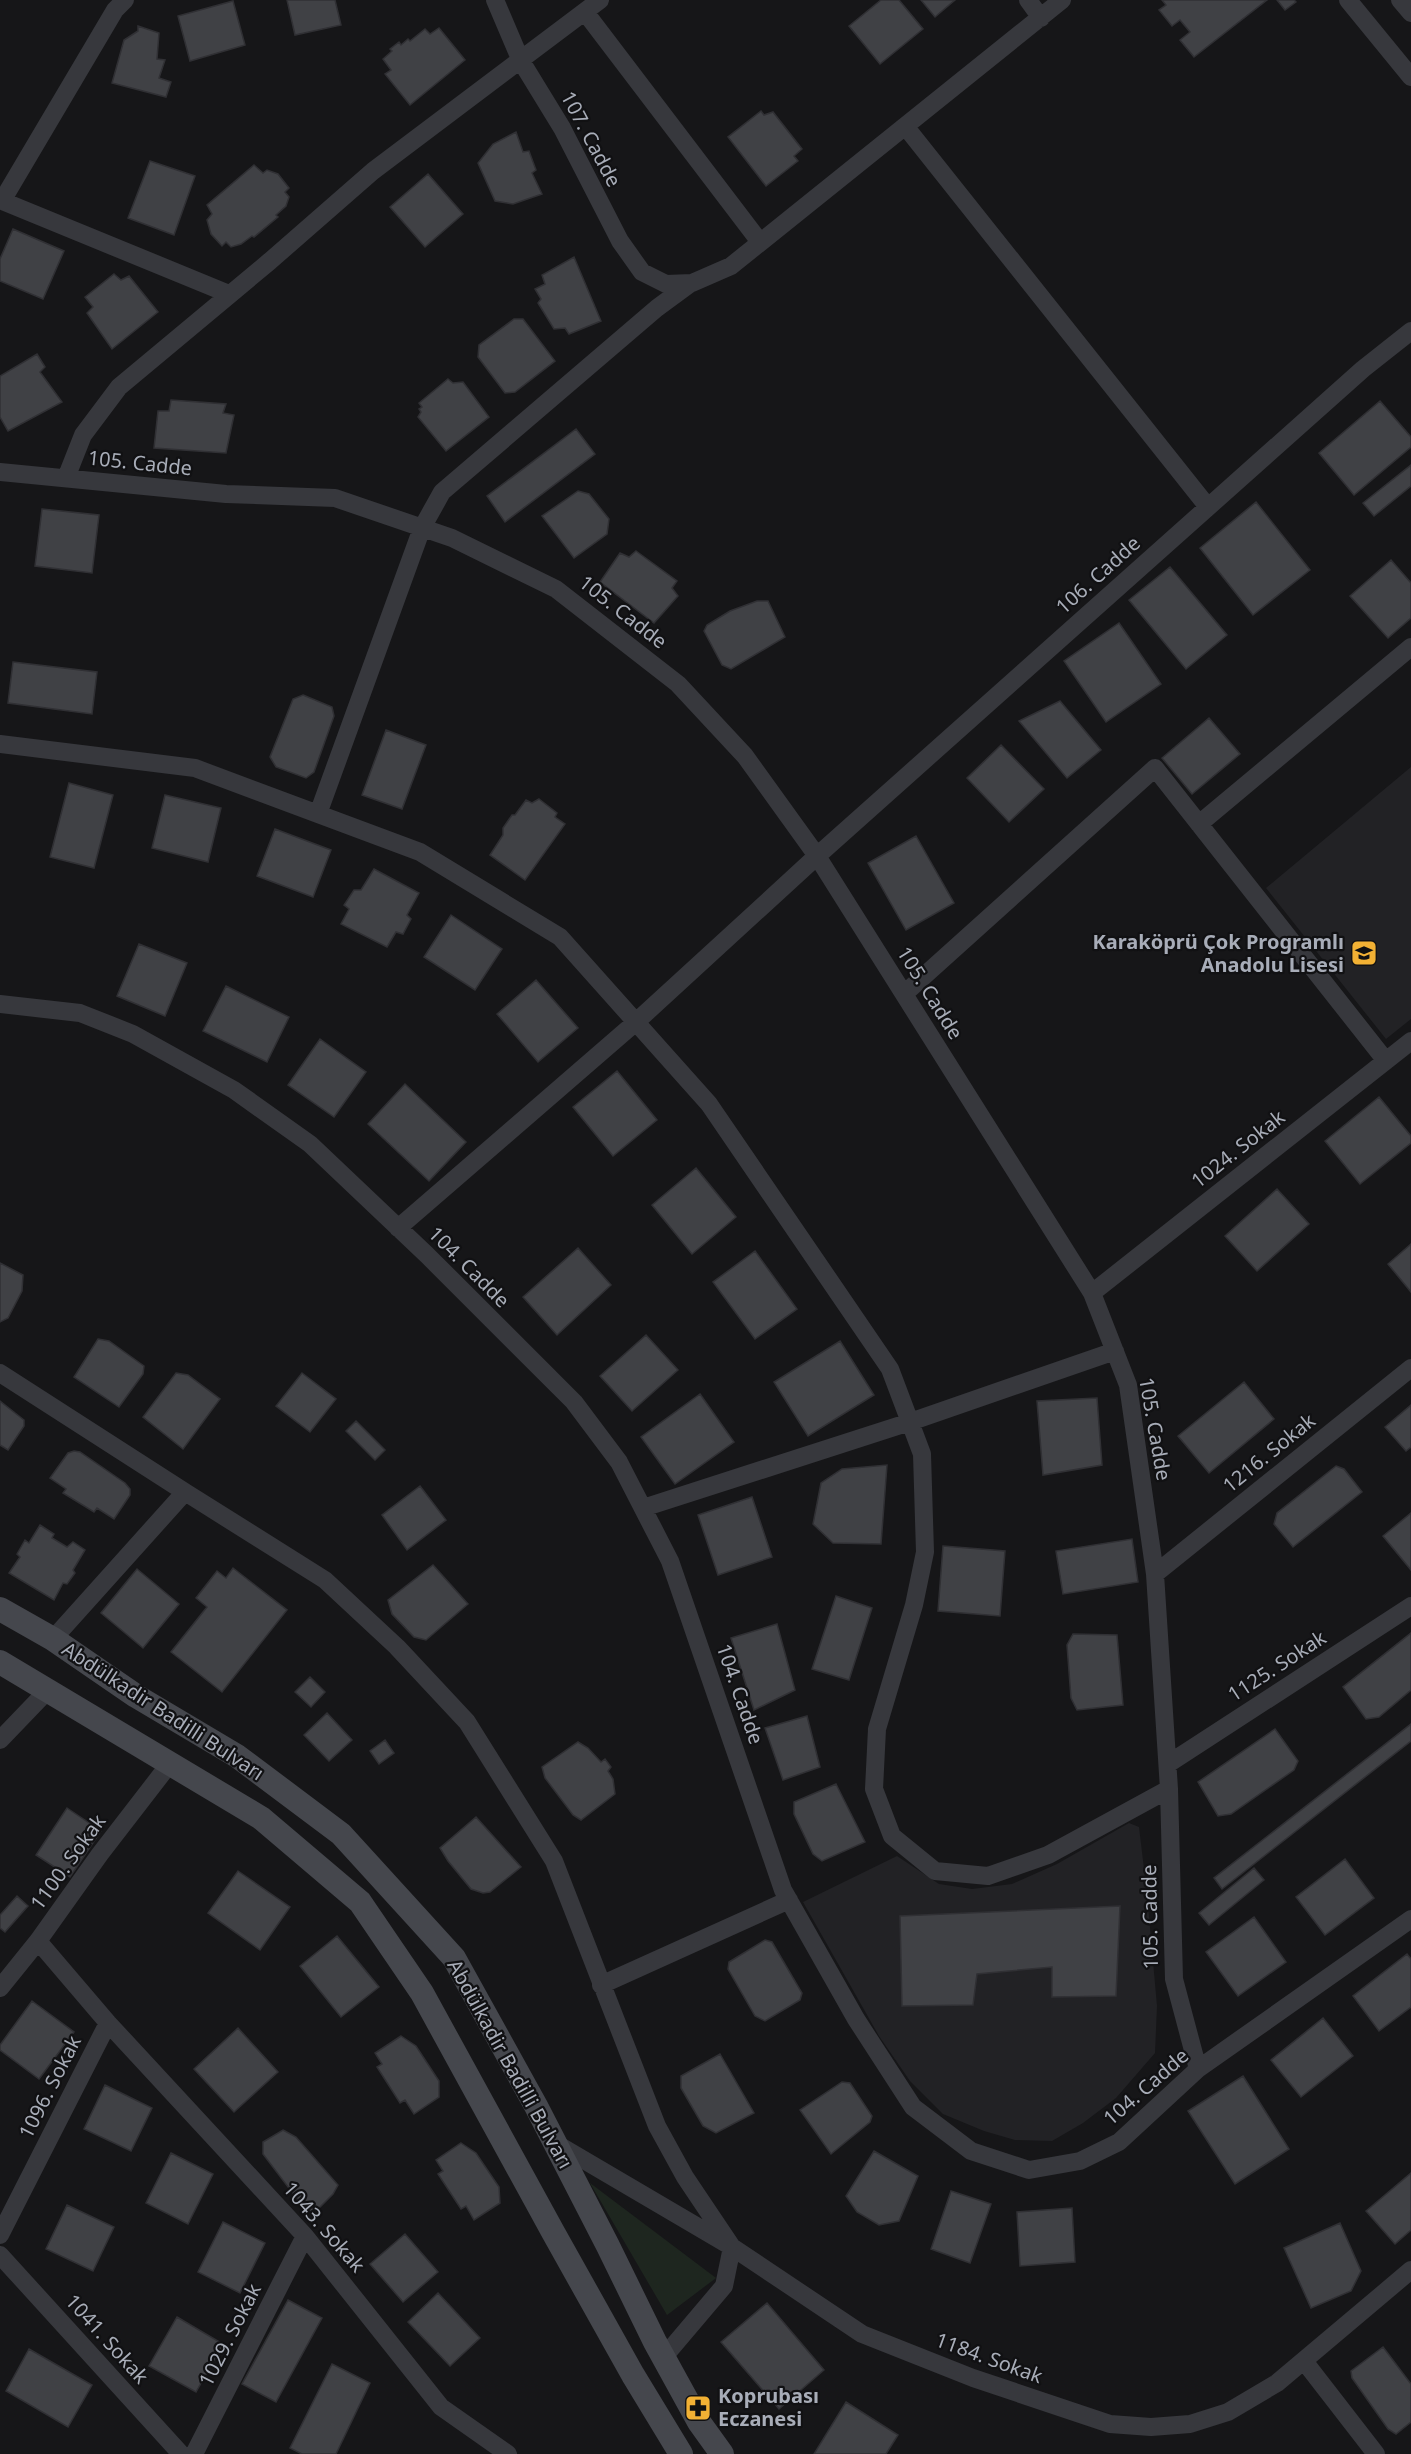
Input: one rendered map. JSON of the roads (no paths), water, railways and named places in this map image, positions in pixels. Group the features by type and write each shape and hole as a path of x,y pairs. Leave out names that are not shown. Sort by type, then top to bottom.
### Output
{"main road":[{"name":"Abdülkadir Badilli Bulvarı","path":"0,1609 52,1639 136,1696 237,1756 341,1834 454,1958 555,2143 663,2358 699,2422 722,2454"},
{"name":"Abdülkadir Badilli Bulvarı","path":"0,1662 171,1762 261,1818 360,1902 422,1993 564,2253 681,2454"}],"street":[{"path":"125,0 115,10 1,200 230,294"},
{"name":"107. Cadde","path":"495,0 521,61 562,128 620,241 642,272 666,284 692,283"},
{"path":"66,478 83,435 119,387 374,171 600,0"},
{"path":"1028,0 1041,18"},
{"path":"318,814 422,528 442,492 657,308 692,283 731,266 1062,0"},
{"path":"1348,0 1411,77"},
{"path":"1400,0 1411,13"},
{"path":"585,12 760,243"},
{"path":"905,126 1208,507"},
{"name":"106. Cadde","path":"398,1228 636,1022 817,856 1208,507 1363,369 1411,331"},
{"name":"105. Cadde","path":"0,472 226,494 336,498 452,538 556,589 678,684 745,756 817,856 1092,1293 1128,1385 1155,1574 1168,1764 1174,1979 1198,2069"},
{"path":"1198,824 1411,647"},
{"path":"0,744 195,768 420,852 560,937 709,1104 890,1369 922,1454 925,1552 914,1605 877,1729 874,1789 892,1836 935,1870 988,1876 1048,1855 1169,1789"},
{"path":"904,994 1155,768 1386,1061"},
{"name":"104. Cadde","path":"0,1004 80,1013 133,1034 234,1090 310,1144 574,1402 619,1462 670,1561 783,1890 856,2019 913,2107 971,2151 1029,2170 1080,2161 1119,2142 1198,2069 1411,1919"},
{"name":"1024. Sokak","path":"1092,1293 1411,1041"},
{"path":"643,1508 910,1422 1115,1351"},
{"name":"1216. Sokak","path":"1155,1574 1411,1368"},
{"path":"0,1373 324,1580 397,1647 467,1722 554,1861 657,2126 685,2177 732,2247 724,2286 663,2358"},
{"path":"52,1639 185,1492"},
{"name":"1125. Sokak","path":"1168,1764 1411,1606"},
{"path":"0,1740 48,1690"},
{"name":"1100. Sokak","path":"0,1988 38,1941 100,1854 171,1762"},
{"path":"601,1985 789,1900"},
{"name":"1043. Sokak","path":"38,1941 108,2024 305,2236 441,2407 508,2454"},
{"name":"1096. Sokak","path":"0,2235 108,2024"},
{"name":"1184. Sokak","path":"555,2143 732,2247 862,2334 973,2378 1110,2424 1151,2427 1190,2424 1228,2412 1277,2383 1411,2270"},
{"name":"1029. Sokak","path":"194,2454 305,2236"},
{"name":"1041. Sokak","path":"0,2255 181,2454"},
{"path":"1304,2361 1376,2454"}],"place":[{"name":"Karaköprü Çok Programlı Anadolu Lisesi","path":"1364,953"},
{"name":"Koprubası Eczanesi","path":"698,2408"}]}
